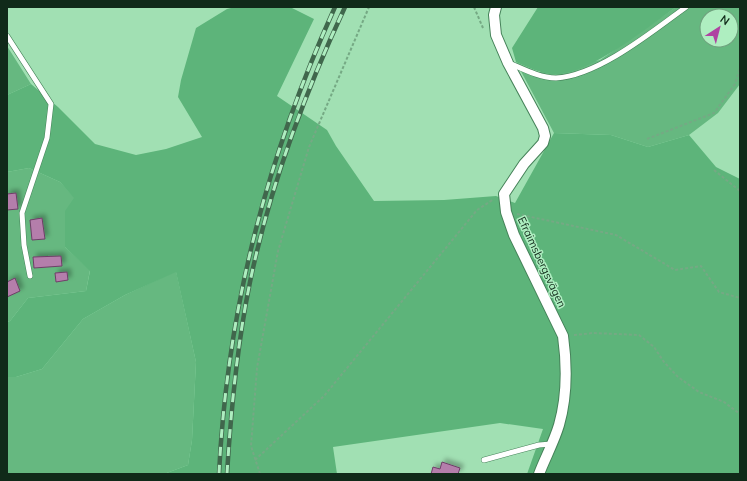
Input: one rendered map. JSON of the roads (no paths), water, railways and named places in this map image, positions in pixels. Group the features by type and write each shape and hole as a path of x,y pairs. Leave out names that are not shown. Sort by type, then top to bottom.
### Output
{"street":[{"path":"496,7 494,15 496,35 508,63"},
{"name":"Efraimsbergsvägen","path":"508,63 543,128 545,136 543,143 524,164 504,194 506,212 514,235 563,336 565,352 564,401 558,426 539,474"}],"lane":[{"path":"508,63 531,72 555,78 578,72 610,59 686,7"},
{"path":"7,36 51,104 47,138 22,213 24,245 30,276"},
{"path":"484,460 539,445 551,444"}],"railway":[{"path":"219,474 223,413 231,353 241,293 254,235 289,120 335,7"},
{"path":"227,474 238,353 245,306 258,246 278,176 302,107 345,7"}]}
